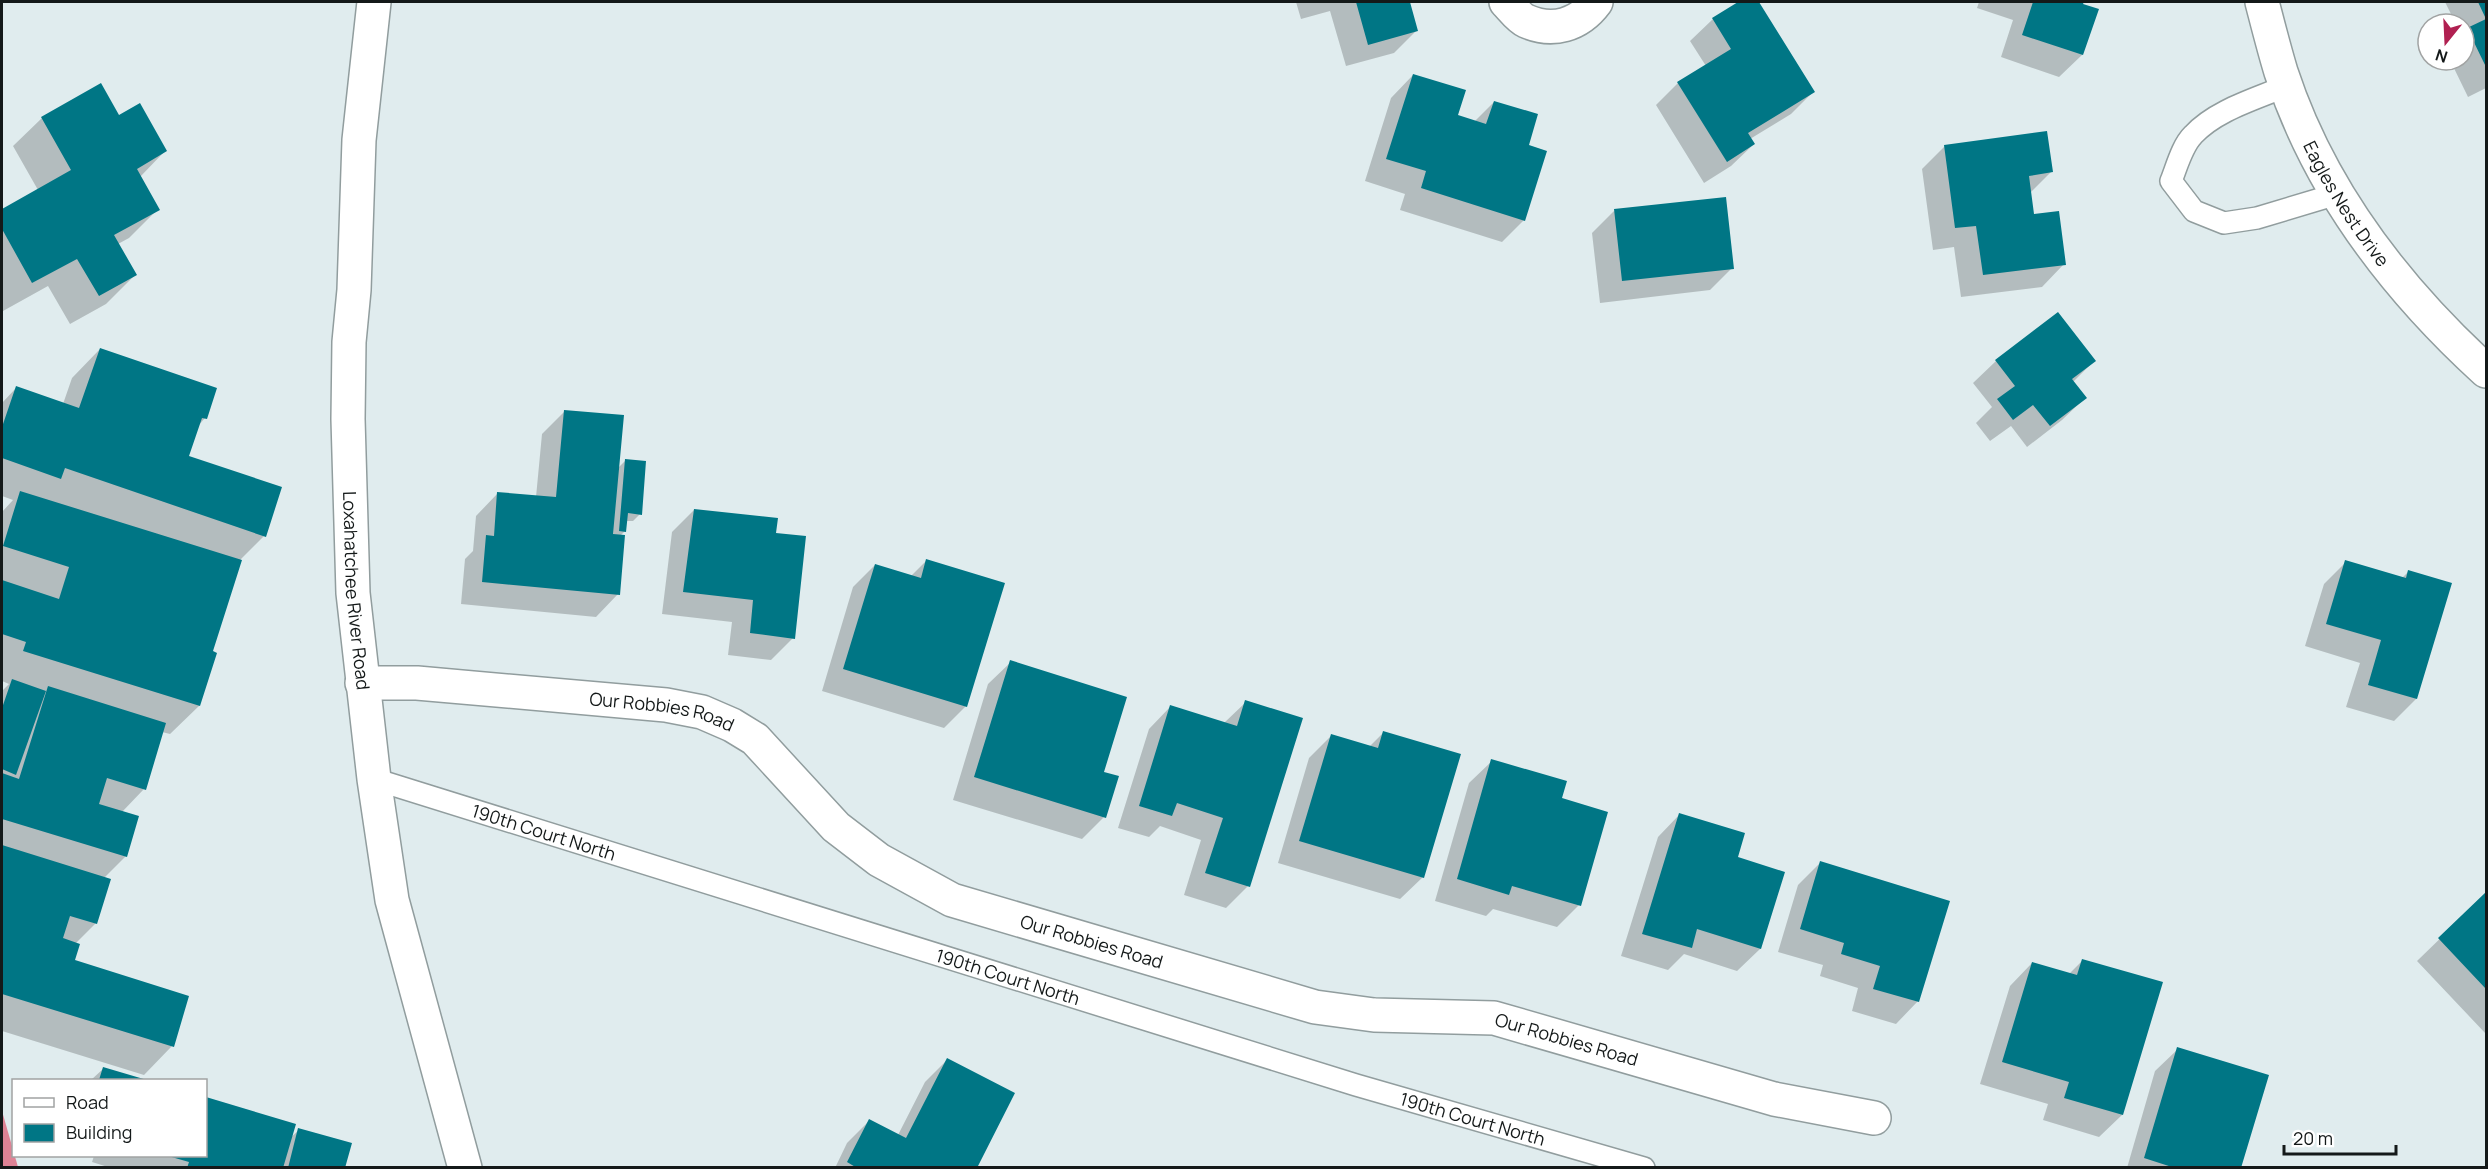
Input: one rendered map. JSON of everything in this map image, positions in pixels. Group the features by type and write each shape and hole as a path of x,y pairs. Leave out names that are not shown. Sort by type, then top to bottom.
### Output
{"street":[{"name":"Loxahatchee River Road","path":"374,2 359,140 354,290 349,342 348,419 353,582 362,683 392,900 465,1167"},
{"path":"1506,2 1525,20 1553,28 1575,22 1596,2"},
{"name":"Eagles Nest Drive","path":"2262,2 2286,86 2304,130 2337,194 2385,265 2441,330 2487,371"},
{"name":"Our Robbies Road","path":"362,683 417,683 666,705 702,712 732,725 755,739 836,827 879,860 952,900 1315,1007 1374,1015 1494,1018 1774,1099 1874,1118"}],"lane":[{"path":"2286,86 2216,116 2192,135 2182,152 2171,181 2194,211 2224,223 2258,218 2337,194"},
{"name":"190th Court North","path":"374,779 1356,1085 1644,1167"}],"shaded area":[{"path":"2,1111 12,1146 12,1157 15,1157 18,1167 2,1167"}],"building":[{"path":"1356,2 1410,2 1418,31 1368,45"},
{"path":"1738,2 1759,2 1815,92 1748,133 1755,144 1727,162 1677,82 1731,49 1712,18"},
{"path":"2033,2 2084,2 2083,4 2099,9 2083,55 2022,35"},
{"path":"2478,2 2486,2 2486,19"},
{"path":"2486,19 2486,67 2476,46 2476,24"},
{"path":"1413,74 1466,90 1458,115 1486,124 1494,101 1538,114 1529,145 1547,151 1525,221 1421,188 1426,171 1386,159"},
{"path":"101,83 119,115 140,103 167,151 137,169 160,210 114,235 137,275 99,296 77,259 32,283 2,229 2,209 71,170 41,117"},
{"path":"2047,131 2053,172 2029,176 2034,214 2059,211 2066,265 1983,275 1976,226 1955,228 1944,145"},
{"path":"1726,197 1734,269 1622,281 1614,209"},
{"path":"2058,312 2096,361 2072,379 2087,398 2050,426 2033,405 2013,420 1997,399 2015,386 1995,360"},
{"path":"100,348 217,388 207,419 202,418 189,456 282,487 266,537 65,468 61,479 2,458 2,427 16,386 79,408"},
{"path":"564,410 624,415 613,534 625,535 620,595 482,582 486,535 494,536 497,492 556,497"},
{"path":"625,459 646,461 642,515 628,513 626,532 619,531"},
{"path":"20,491 242,560 213,651 217,653 200,706 23,651 26,642 2,634 2,580 59,599 69,567 3,546"},
{"path":"694,509 778,518 776,533 806,536 795,639 750,633 753,600 683,592"},
{"path":"926,559 1005,583 967,707 843,669 875,564 921,578"},
{"path":"2345,560 2406,578 2408,570 2452,583 2417,699 2368,685 2381,640 2326,624"},
{"path":"1010,660 1127,697 1104,772 1119,776 1106,818 974,777"},
{"path":"12,679 46,691 16,775 2,769 2,708"},
{"path":"48,686 166,723 146,790 107,778 99,804 139,816 127,857 2,819 2,773 19,779"},
{"path":"1245,700 1303,718 1250,887 1205,873 1223,818 1177,803 1172,816 1139,806 1170,705 1237,726"},
{"path":"1383,731 1461,754 1424,878 1299,841 1331,734 1378,748"},
{"path":"1491,759 1567,781 1562,798 1608,812 1581,906 1512,886 1509,895 1457,879"},
{"path":"1679,813 1745,833 1738,857 1785,872 1761,949 1697,929 1692,948 1642,934"},
{"path":"2,845 111,879 97,924 70,916 63,938 80,944 75,960 189,996 174,1047 2,994"},
{"path":"1820,861 1950,901 1919,1002 1873,989 1880,966 1841,954 1844,943 1800,929"},
{"path":"2486,892 2486,989 2438,938"},
{"path":"2082,959 2163,982 2123,1115 2064,1098 2069,1082 2002,1062 2032,962 2077,975"},
{"path":"2177,1047 2269,1075 2241,1168 2175,1168 2144,1158"},
{"path":"947,1058 1015,1093 977,1168 857,1168 847,1162 869,1119 906,1138"},
{"path":"103,1067 144,1079 99,1079"},
{"path":"207,1097 296,1124 283,1168 187,1168 189,1162 172,1157 207,1157"},
{"path":"298,1128 352,1143 345,1168 288,1168"}]}
